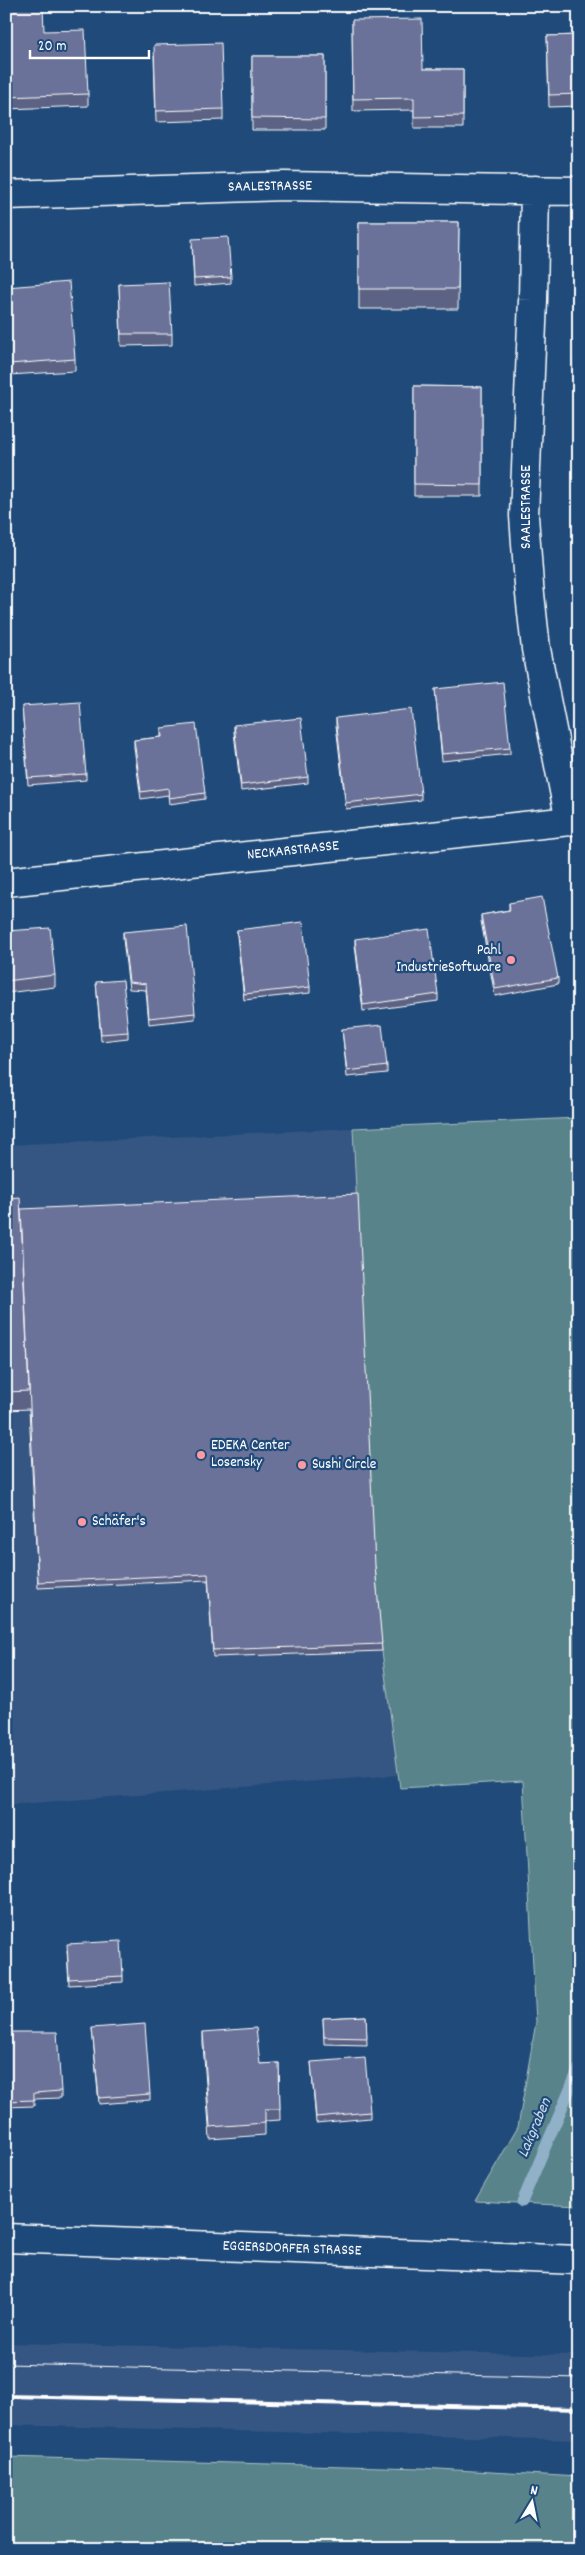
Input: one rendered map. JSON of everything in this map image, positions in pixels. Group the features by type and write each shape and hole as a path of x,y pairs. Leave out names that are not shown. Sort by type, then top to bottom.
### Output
{"street":[{"name":"SAALESTRASSE","path":"6,195 284,186 579,191"},
{"name":"SAALESTRASSE","path":"535,190 533,300 524,516 536,649 574,821"},
{"name":"NECKARSTRASSE","path":"6,882 574,821"},
{"name":"EGGERSDORFER STRASSE","path":"6,2238 579,2260"}],"shaded area":[{"path":"353,1128 398,1775 6,1805 6,1145"},
{"path":"6,2343 579,2355 579,2440 6,2425"}],"green space":[{"path":"579,1118 579,2206 475,2201 518,2127 536,2022 523,1781 400,1788 382,1651 375,1573 353,1128"},
{"path":"6,2457 421,2468 579,2477 579,2549 6,2549"}],"building":[{"path":"43,7 44,31 85,30 88,94 6,97 6,8"},
{"path":"422,19 423,69 463,69 463,116 414,117 414,98 353,99 352,20"},
{"path":"579,35 579,94 549,95 547,36"},
{"path":"221,43 223,109 156,111 154,45"},
{"path":"252,56 325,56 325,119 252,118"},
{"path":"359,222 459,222 458,289 359,289"},
{"path":"228,237 231,277 194,279 192,239"},
{"path":"69,282 75,359 9,364 6,287"},
{"path":"169,282 172,334 121,334 119,284"},
{"path":"576,297 579,297 579,375 574,375"},
{"path":"414,386 482,387 482,485 414,484"},
{"path":"503,682 510,748 442,754 435,689"},
{"path":"80,702 86,774 28,778 22,706"},
{"path":"411,709 421,794 346,803 336,718"},
{"path":"301,718 308,777 241,785 234,725"},
{"path":"196,724 205,793 169,798 168,788 141,792 134,740 162,737 161,728"},
{"path":"542,897 558,978 495,989 481,915 510,910 509,903"},
{"path":"303,922 310,987 244,994 237,930"},
{"path":"187,926 195,1013 149,1018 146,984 129,982 123,932"},
{"path":"50,928 55,975 6,981 6,931"},
{"path":"429,929 438,994 363,1005 355,939"},
{"path":"123,980 128,1032 101,1034 96,982"},
{"path":"382,1025 387,1066 347,1071 342,1029"},
{"name":"EDEKA Center Losensky","path":"358,1194 375,1566 382,1644 213,1650 208,1574 38,1582 21,1209"},
{"path":"20,1197 29,1391 6,1392 6,1198"},
{"path":"121,1941 123,1976 69,1979 67,1944"},
{"path":"6,1974 9,1974 8,2025 6,2025"},
{"path":"366,2016 367,2038 324,2037 323,2018"},
{"path":"145,2024 150,2094 99,2098 92,2028"},
{"path":"256,2028 260,2064 279,2063 280,2109 265,2109 265,2123 210,2127 203,2032"},
{"path":"6,2032 57,2032 61,2091 34,2093 34,2100 6,2101"},
{"path":"365,2058 370,2112 316,2117 311,2062"}],"waterway":[{"name":"Lakgraben","path":"522,2202 579,2068"}],"tram line":[{"path":"6,2364 579,2378"}],"railway":[{"path":"6,2396 579,2409"}],"place":[{"name":"Pahl IndustrieSoftware","path":"511,960"},
{"name":"EDEKA Center Losensky","path":"201,1455"},
{"name":"Sushi Circle","path":"302,1465"},
{"name":"Schäfer's","path":"82,1522"}]}
